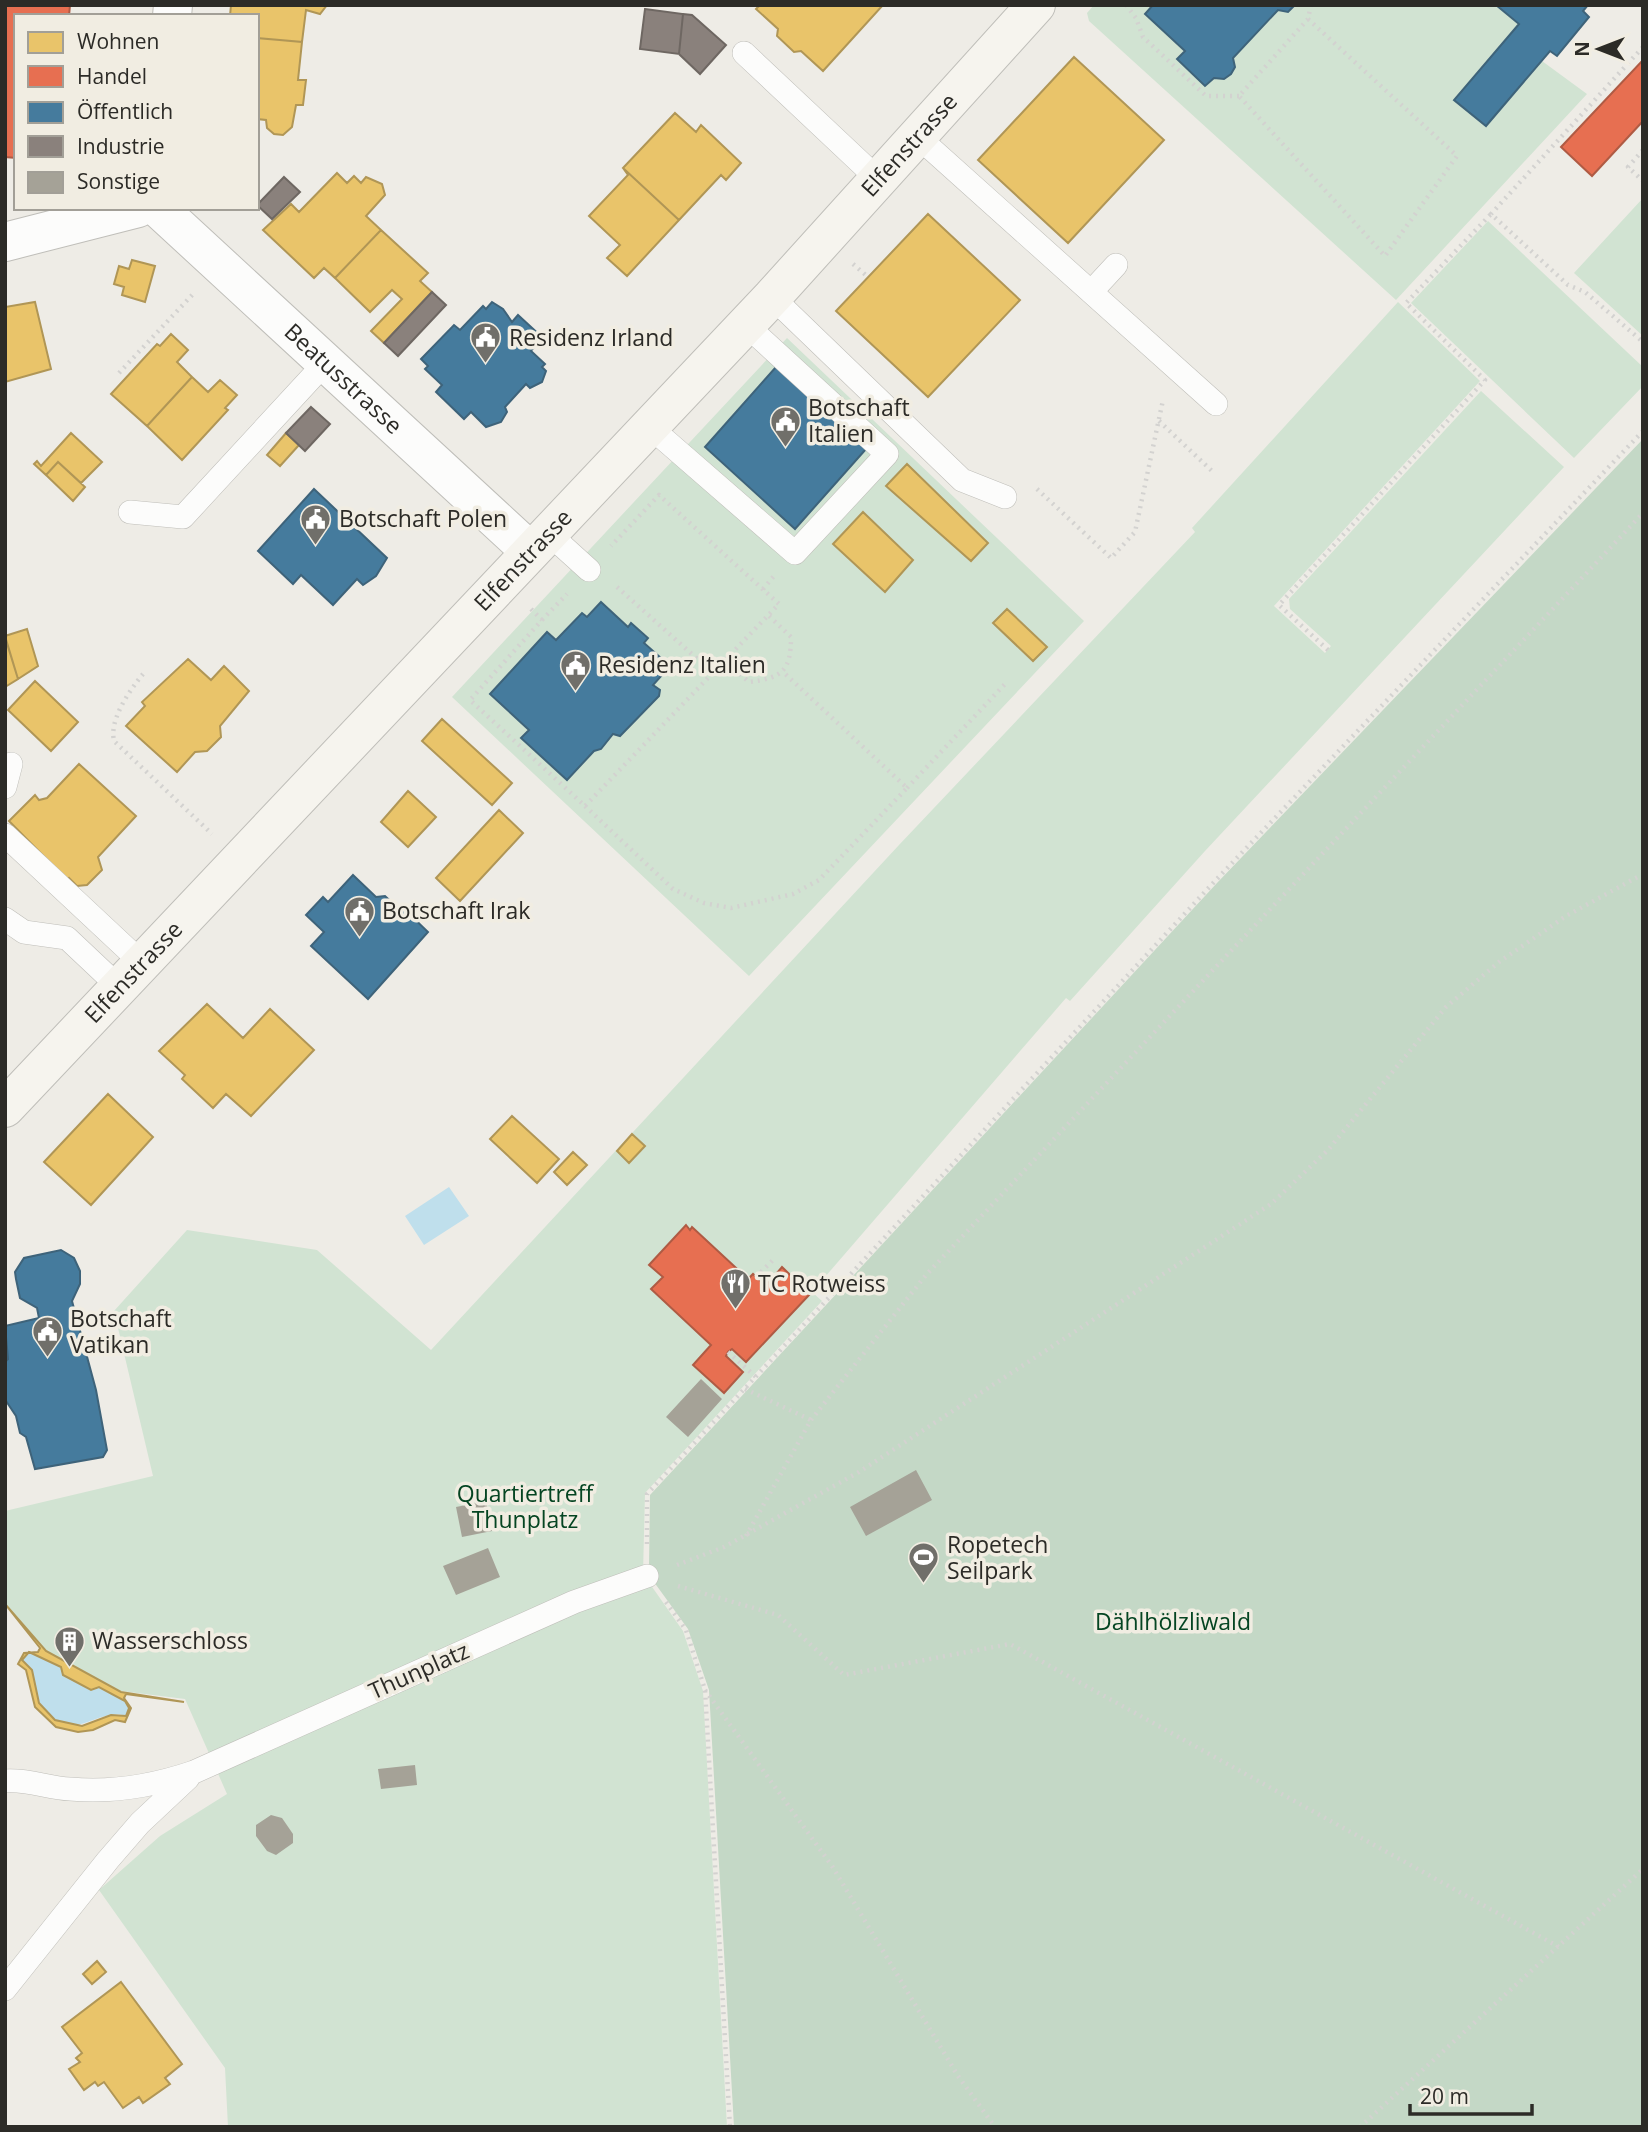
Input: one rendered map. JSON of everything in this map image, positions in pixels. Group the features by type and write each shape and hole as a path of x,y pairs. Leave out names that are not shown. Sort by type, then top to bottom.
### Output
{"street":[{"name":"Elfenstrasse","path":"5,1108 538,541 746,325 1036,5"},
{"path":"5,242 130,210"},
{"name":"Beatusstrasse","path":"160,210 326,362 538,541"}],"lane":[{"path":"744,53 878,180"},
{"path":"918,136 1216,404"},
{"path":"1091,292 1116,265"},
{"path":"772,297 962,480 1005,497"},
{"path":"649,426 795,553 840,521 889,468 887,454 746,325"},
{"path":"130,512 183,517 326,362"},
{"path":"538,541 591,568"},
{"path":"5,787 12,764"},
{"path":"5,835 130,975"},
{"path":"5,919 24,932 67,938 130,975"},
{"name":"Thunplatz","path":"5,1781 23,1779 52,1787 104,1791 152,1785 194,1772 574,1602 647,1576"},
{"name":"Thunplatz","path":"5,1989 140,1823 194,1772"}],"path":[{"path":"1126,5 1136,18 1143,37 1206,96 1239,96 1385,256 1457,156 1308,19"},
{"path":"1239,96 1308,19 1311,5"},
{"path":"1328,650 1279,605 1485,380 1406,303 1643,47"},
{"path":"1643,150 1628,167 1643,181"},
{"path":"1490,214 1568,285 1585,292 1643,342"},
{"path":"119,373 195,292"},
{"path":"1026,484 1036,488 1111,558 1135,532 1164,394"},
{"path":"1158,420 1212,471"},
{"path":"730,2127 705,1690 685,1630 647,1576 647,1494 1215,881 1643,431"},
{"path":"585,806 779,604 659,495 470,700 673,889 704,903 731,908 793,894 818,880 1006,684"},
{"path":"746,1536 811,1420 926,1275 1643,513"},
{"path":"591,568 713,673"},
{"path":"522,601 542,620"},
{"path":"724,660 749,682 770,680 782,671 791,659 791,637 768,615"},
{"path":"782,671 907,788"},
{"path":"143,674 128,691 113,731 114,741 207,830"},
{"path":"647,1576 746,1536 859,1472 1271,1204 1328,1150 1446,1007 1499,962 1566,916 1643,874"},
{"path":"757,1277 773,1260"},
{"path":"729,1352 756,1377"},
{"path":"745,1389 811,1420"},
{"path":"647,1576 778,1615 845,1675 1010,1643 1559,1947"},
{"path":"705,1690 831,1866 958,2076 995,2127"},
{"path":"1360,2127 1643,1869"}],"green space":[{"path":"1094,5 1496,5 1519,24 1455,100 1486,126 1542,61 1587,94 1396,300 1089,21 1087,13"},
{"path":"1643,198 1643,336 1574,273"},
{"path":"1488,221 1643,367 1643,386 1574,458 1411,303"},
{"name":"Quartiertreff Thunplatz","path":"1398,302 1480,381 1274,606 1325,653 1331,646 1290,609 1289,599 1481,391 1564,467 1205,851 1070,1001 1066,998 812,1292 822,1301 645,1493 643,1574 683,1631 703,1691 727,2127 228,2127 225,2068 99,1890 160,1836 227,1794 185,1699 121,1691 46,1651 5,1603 5,1511 153,1476 114,1311 187,1230 317,1250 431,1350 899,845 1195,532 1192,528"},
{"path":"787,338 1084,621 749,976 452,697"},
{"name":"Dählhölzliwald","path":"1643,439 1643,2127 734,2127 709,1690 688,1629 654,1582 649,1568 650,1495 1217,883"}],"water":[{"path":"449,1187 469,1216 424,1245 405,1216"},
{"path":"29,1652 61,1667 63,1675 90,1690 99,1687 126,1702 129,1711 126,1716 105,1716 75,1725 55,1720 40,1703 31,1670 22,1660"}],"building: Wohnen":[{"path":"231,5 327,5 320,14 306,10 302,42 259,38 259,14 230,14"},
{"path":"760,5 883,5 823,71 801,51 794,52 777,36 778,29 756,9"},
{"path":"259,38 302,42 298,80 306,80 303,105 296,105 292,127 283,135 274,134 267,128 266,120 259,119"},
{"path":"1074,57 1164,140 1068,243 978,160"},
{"path":"675,113 696,132 701,125 741,163 726,180 721,175 679,220 623,168"},
{"path":"623,168 679,220 627,276 607,258 620,245 589,216 628,175"},
{"path":"337,173 347,183 354,176 361,183 366,177 382,184 385,195 366,216 381,230 335,278 324,268 314,278 263,230 291,204 299,212"},
{"path":"928,214 1020,300 928,397 836,311"},
{"path":"381,230 428,273 420,281 432,292 384,343 371,331 402,299 392,290 370,312 335,278"},
{"path":"132,260 155,266 145,302 122,295 124,287 114,284 119,266 129,269"},
{"path":"35,302 51,369 5,382 5,307"},
{"path":"171,334 188,350 177,362 192,377 147,426 111,394 157,344 160,346"},
{"path":"192,377 208,392 220,380 237,395 225,408 228,410 182,460 147,426"},
{"path":"71,433 102,462 81,483 58,462 46,475 34,464 37,461 41,466"},
{"path":"286,433 299,445 280,466 267,455"},
{"path":"58,462 85,487 73,501 46,475"},
{"path":"907,464 988,543 971,561 886,486"},
{"path":"863,512 913,560 885,592 833,544"},
{"path":"1007,609 1047,647 1033,661 993,623"},
{"path":"27,629 38,666 18,679 5,636"},
{"path":"5,637 18,679 5,687"},
{"path":"188,659 211,680 224,666 249,691 220,726 221,737 207,751 195,752 177,772 126,726 145,706 142,702"},
{"path":"35,681 78,722 51,751 8,710"},
{"path":"442,719 512,783 492,805 422,741"},
{"path":"79,764 136,816 98,857 102,870 87,885 77,886 69,878 67,880 9,821 35,795 39,800 47,798"},
{"path":"408,791 436,817 408,847 381,822"},
{"path":"499,810 523,833 460,901 436,878"},
{"path":"207,1004 243,1038 270,1009 314,1050 251,1116 226,1094 213,1108 182,1079 185,1075 159,1051"},
{"path":"108,1094 153,1137 91,1205 44,1162"},
{"path":"512,1116 559,1159 537,1183 490,1139"},
{"path":"632,1134 645,1146 629,1163 617,1151"},
{"path":"573,1152 587,1165 567,1185 554,1172"},
{"name":"Wasserschloss","path":"5,1604 46,1651 121,1692 184,1702 126,1694 124,1698 131,1708 125,1722 115,1720 93,1730 78,1732 56,1727 35,1707 26,1670 18,1664 24,1653 28,1653 22,1660 32,1670 39,1703 55,1720 82,1726 111,1715 126,1716 129,1708 125,1701 99,1687 91,1690 63,1675 61,1667 30,1653 38,1652 40,1648"},
{"path":"97,1961 106,1972 92,1984 83,1974"},
{"path":"121,1982 182,2064 165,2078 170,2084 143,2103 139,2097 123,2108 104,2082 98,2086 95,2082 84,2090 69,2069 80,2062 76,2058 82,2053 62,2027"}],"building: Handel":[{"path":"5,5 70,5 69,14 14,14 14,158 5,157"},
{"path":"1643,60 1643,121 1592,176 1561,147"},
{"name":"TC Rotweiss","path":"686,1225 690,1230 692,1227 748,1279 753,1274 766,1286 782,1267 810,1294 746,1362 732,1349 728,1352 726,1356 743,1372 724,1393 693,1365 711,1345 651,1289 663,1277 649,1265"}],"building: Öffentlich":[{"path":"1153,5 1295,5 1288,12 1278,10 1233,58 1235,67 1231,74 1224,79 1214,78 1205,86 1177,59 1185,51 1145,14"},
{"path":"1496,5 1588,5 1583,11 1589,17 1557,56 1550,51 1486,126 1454,100 1519,24"},
{"name":"Residenz Irland","path":"492,302 503,309 512,322 518,315 542,337 531,351 545,364 542,367 546,371 542,382 530,388 526,384 505,407 507,412 501,422 486,427 471,412 464,419 436,392 442,385 425,369 428,366 421,359 454,325 460,330 483,306 486,309"},
{"name":"Botschaft Italien","path":"776,367 866,449 795,529 705,447"},
{"path":"314,489 387,558 376,576 363,585 357,579 333,605 301,575 293,584 258,551"},
{"name":"Residenz Italien","path":"601,602 628,627 631,623 648,638 644,643 670,666 653,685 660,690 659,696 620,736 613,734 601,749 594,751 567,780 521,738 529,730 490,694 547,632 556,640 582,613 587,617"},
{"path":"353,875 376,897 385,896 399,909 399,913 403,908 428,932 368,999 311,946 324,932 306,915 323,897 328,902"},
{"name":"Botschaft Vatikan","path":"61,1250 74,1258 80,1271 80,1284 72,1301 96,1390 107,1450 103,1457 35,1469 26,1437 20,1433 16,1416 6,1401 5,1362 8,1359 5,1326 39,1318 37,1308 20,1298 15,1272 24,1258"}],"building: Industrie":[{"path":"645,9 683,14 679,54 640,49"},
{"path":"683,14 692,15 726,45 700,74 679,54"},
{"path":"284,177 300,192 272,219 259,207 259,203"},
{"path":"432,292 446,305 398,356 384,343"},
{"path":"311,407 330,424 305,451 286,433"}],"building: Sonstige":[{"path":"701,1379 722,1399 688,1437 666,1417"},
{"path":"916,1470 932,1500 866,1536 850,1507"},
{"path":"486,1501 492,1531 462,1537 456,1507"},
{"path":"488,1548 500,1577 456,1595 443,1566"},
{"path":"415,1765 417,1785 381,1789 378,1769"},
{"path":"271,1815 282,1818 293,1834 293,1843 276,1855 267,1851 256,1836 256,1825"}],"place":[{"name":"Residenz Irland","path":"486,365"},
{"name":"Botschaft Italien","path":"785,448"},
{"name":"Botschaft Polen","path":"316,546"},
{"name":"Residenz Italien","path":"575,692"},
{"name":"Botschaft Irak","path":"359,938"},
{"name":"TC Rotweiss","path":"735,1311"},
{"name":"Botschaft Vatikan","path":"47,1359"},
{"name":"Ropetech Seilpark","path":"924,1585"},
{"name":"Wasserschloss","path":"69,1668"}]}
